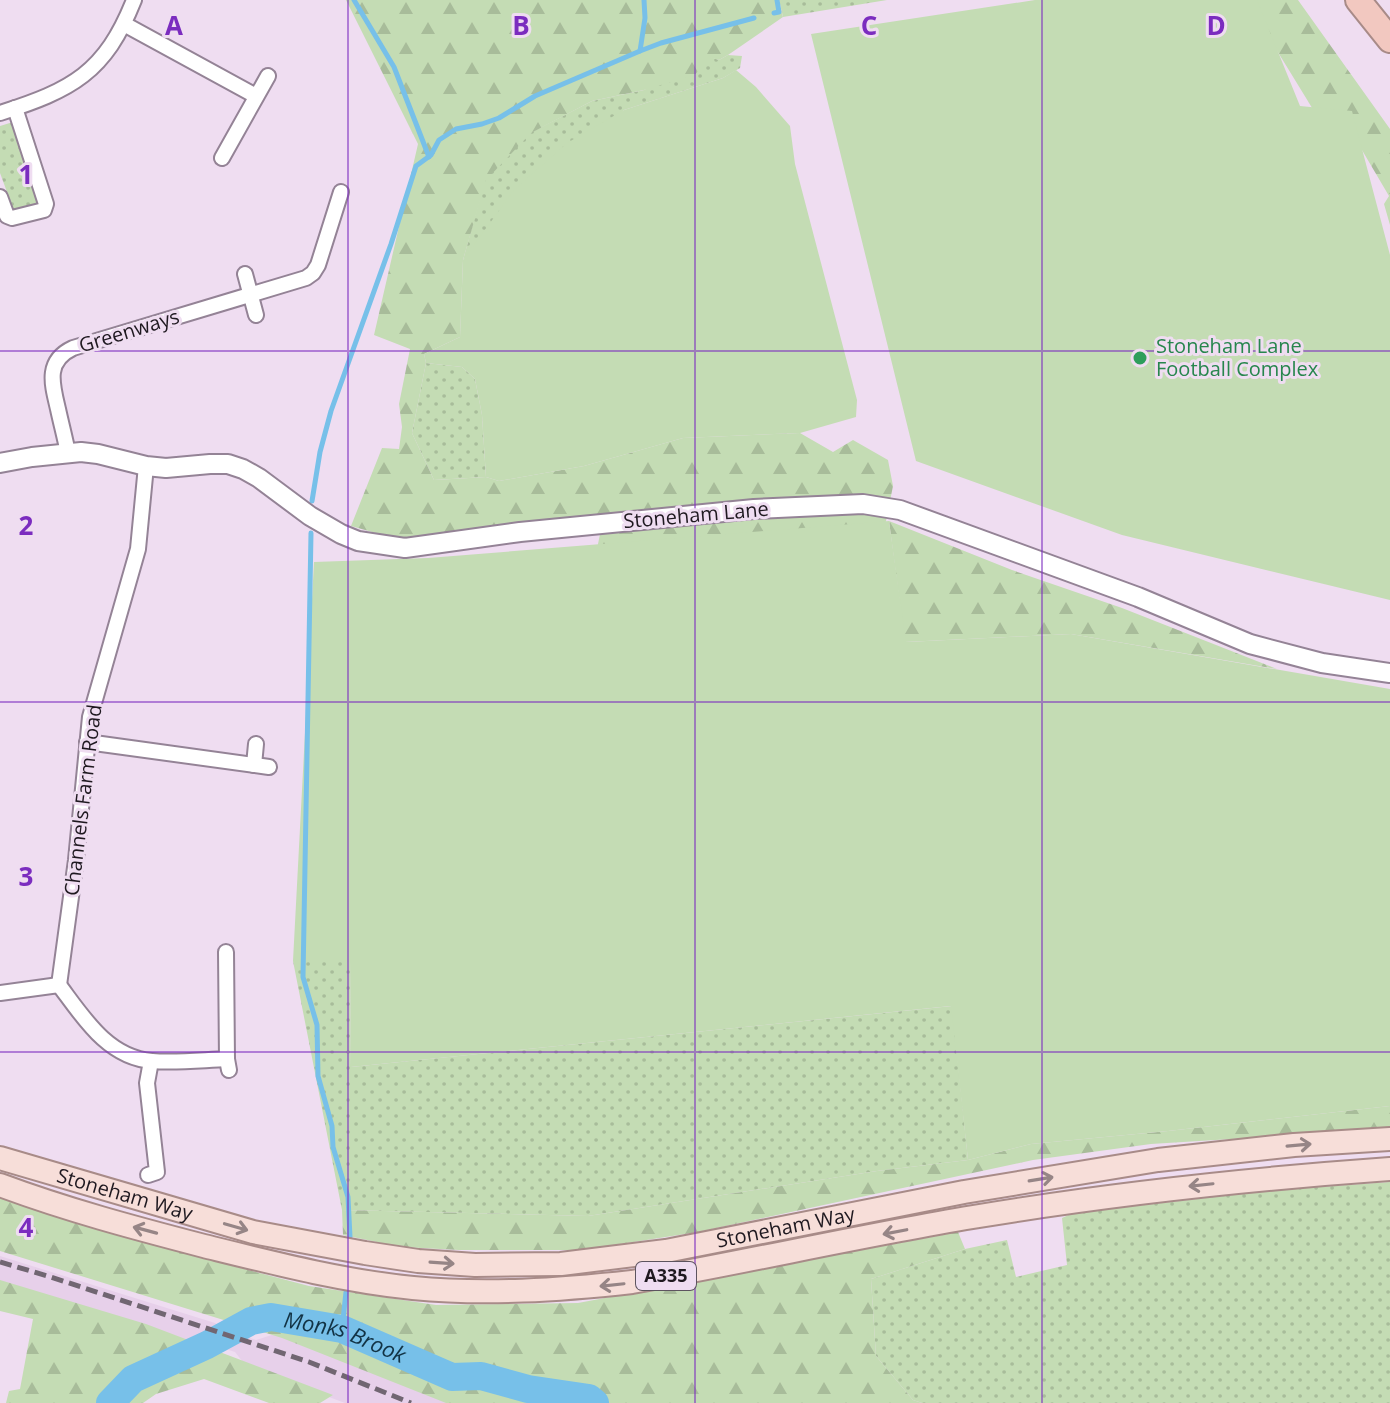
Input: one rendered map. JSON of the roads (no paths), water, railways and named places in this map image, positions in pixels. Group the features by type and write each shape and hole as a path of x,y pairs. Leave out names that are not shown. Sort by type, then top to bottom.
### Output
{"highway":[{"path":"1358,0 1390,40"}],"main road":[{"name":"Stoneham Way","path":"0,1158 253,1232 418,1261 475,1265 561,1264 666,1251 964,1192 1158,1160 1294,1145 1390,1139"},
{"name":"Stoneham Way","path":"0,1185 98,1218 357,1281 415,1288 524,1291 632,1282 972,1217 1137,1193 1390,1169"}],"street":[{"path":"0,113 67,87 83,76 109,49 134,0"},
{"path":"124,24 256,96"},
{"path":"222,158 268,76"},
{"path":"0,197 7,216 12,218 44,210 46,204 15,108"},
{"name":"Greenways","path":"68,453 52,387 52,375 58,358 65,351 306,278 318,265 341,192"},
{"path":"245,274 256,315"},
{"name":"Stoneham Lane","path":"0,463 81,452 166,468 228,464 259,478 310,516 341,534 358,541 405,548 520,532 754,509 863,504 900,510 1138,597 1250,644 1322,663 1390,673"},
{"name":"Channels Farm Road","path":"59,985 76,860 90,717 138,549 146,466"},
{"path":"87,742 269,767"},
{"path":"254,765 256,744"},
{"path":"0,993 59,985 108,1044 131,1057 151,1061 228,1064 226,952"},
{"path":"148,1175 157,1172 147,1083 151,1061"}],"waterway":[{"path":"354,0 394,67 429,157"},
{"path":"640,51 645,18 644,0"},
{"path":"774,13 779,12 777,0"},
{"path":"312,501 331,411 416,166 431,155 439,140 456,129 499,118 535,96 640,51 754,18"},
{"path":"311,533 303,977 317,1025 318,1076 332,1126 333,1147 348,1197 350,1237"},
{"path":"342,1329 346,1292"},
{"name":"Monks Brook","path":"110,1403 133,1379 251,1321 271,1317 342,1329 452,1377 481,1376 528,1389 589,1398 595,1403"}],"railway":[{"path":"0,1262 309,1362 411,1403"}],"place":[{"name":"Stoneham Lane Football Complex","path":"1140,358"}]}
